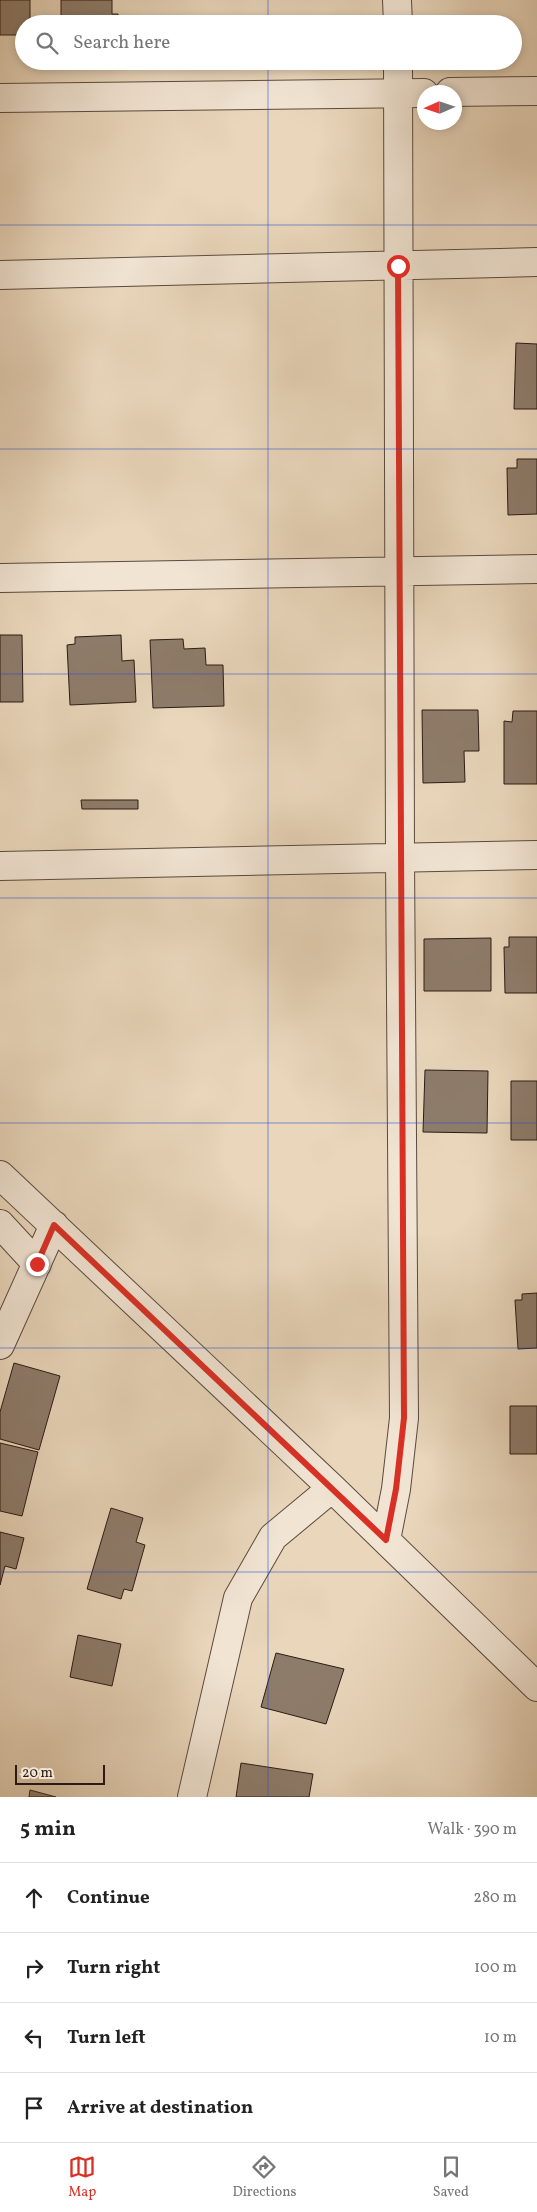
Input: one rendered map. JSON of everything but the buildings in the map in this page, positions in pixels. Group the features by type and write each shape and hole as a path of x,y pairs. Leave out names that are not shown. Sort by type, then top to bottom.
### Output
{"street":[{"path":"397,0 398,15"},
{"path":"386,1540 396,1489 404,1418 400,858 398,70"},
{"path":"462,92 537,91"},
{"path":"0,98 417,93"},
{"path":"0,275 537,262"},
{"path":"0,578 537,569"},
{"path":"0,866 537,855"},
{"path":"0,1175 332,1488 537,1687"},
{"path":"0,1224 37,1264"},
{"path":"0,1345 54,1225"},
{"path":"192,1797 238,1598 273,1537 332,1488"}],"route":[{"path":"37,1264 54,1225 386,1540 396,1489 404,1418 398,266"}]}
